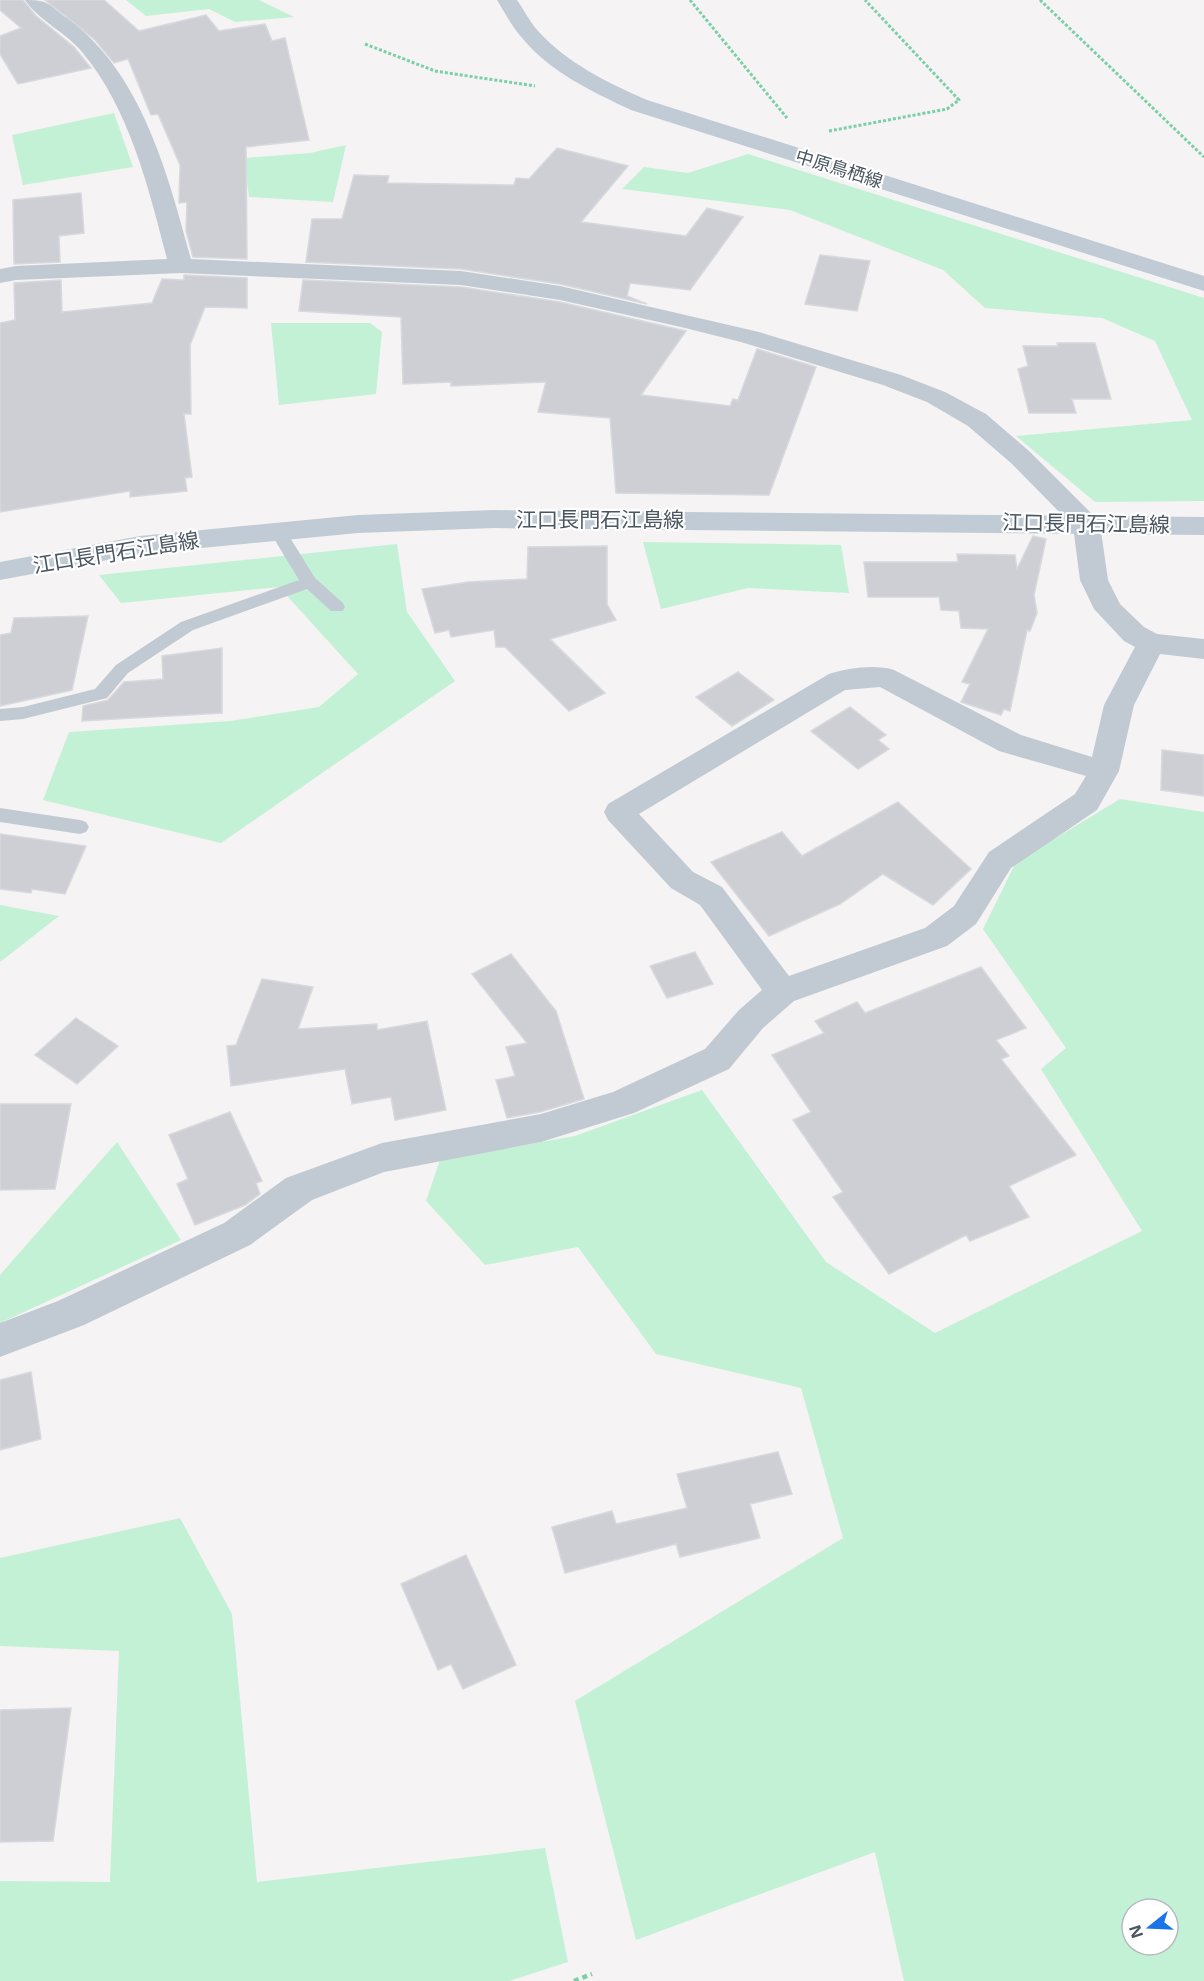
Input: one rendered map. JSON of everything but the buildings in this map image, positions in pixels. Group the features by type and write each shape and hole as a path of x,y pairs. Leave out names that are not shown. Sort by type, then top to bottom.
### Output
{"main road":[{"name":"中原鳥栖線","path":"507,0 532,37 572,71 639,105 1204,284"},
{"name":"江口長門石江島線","path":"0,571 140,545 358,524 494,519 1204,526"}],"street":[{"path":"35,0 89,46 112,77 153,171 181,266"},
{"path":"0,276 181,266 461,278 560,293 750,337 892,380 936,398 977,420 1020,457 1086,524 1094,580 1108,609 1134,634 1151,643 1204,649"},
{"path":"0,1340 72,1313 237,1234 299,1190 382,1158 541,1128 622,1103 717,1059 752,1019 782,992 936,937 965,915 1000,860 1086,802 1104,771 1119,705 1151,643"},
{"path":"782,992 711,896 682,880 619,812 839,681 884,677 1010,743 1104,771"}],"lane":[{"path":"278,532 309,582 337,607"},
{"path":"0,715 34,710 101,694 122,669 187,626 309,582"},
{"path":"0,815 80,827"}],"path":[{"path":"690,0 802,136"},
{"path":"778,149 802,136 947,109 959,100 865,0"},
{"path":"1040,0 1204,157"},
{"path":"365,44 435,71 563,90 598,86"},
{"path":"574,1981 592,1974"}],"green space":[{"path":"126,0 259,0 294,17 235,22 209,9 146,16"},
{"path":"114,113 133,167 23,185 12,135"},
{"path":"346,145 333,202 249,197 244,158 310,153"},
{"path":"748,154 1204,298 1204,501 1095,502 1016,436 1192,420 1155,341 1102,318 985,308 943,270 790,210 622,189 644,167 688,173"},
{"path":"271,323 370,323 382,332 376,394 279,405"},
{"path":"643,542 841,545 849,593 748,588 661,609"},
{"path":"397,544 407,612 455,681 221,843 43,800 69,732 231,721 319,707 358,674 279,587 121,603 99,575"},
{"path":"1120,799 1204,812 1204,1981 904,1981 875,1852 636,1940 575,1701 843,1538 801,1388 656,1354 578,1247 485,1265 426,1201 440,1160 575,1136 702,1090 826,1262 935,1333 1142,1231 1041,1069 1066,1048 983,929 1016,862"},
{"path":"0,905 59,916 0,962"},
{"path":"117,1142 181,1240 0,1323 0,1275"},
{"path":"180,1518 232,1614 257,1882 545,1848 568,1962 509,1981 0,1981 0,1881 110,1882 119,1651 0,1646 0,1558"}]}
